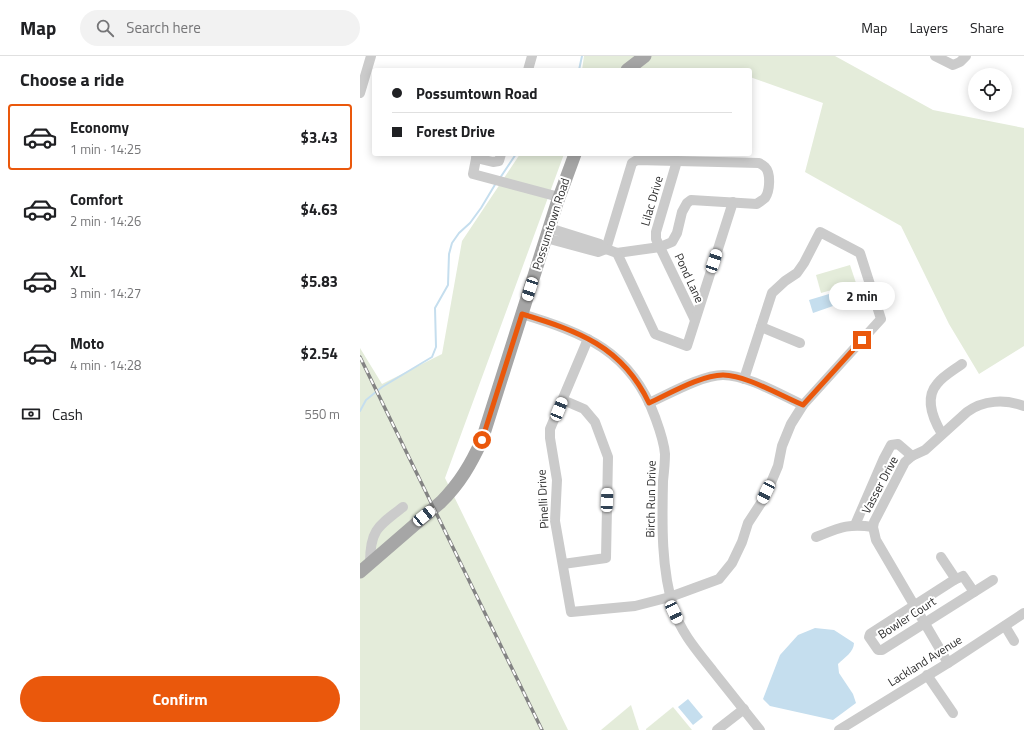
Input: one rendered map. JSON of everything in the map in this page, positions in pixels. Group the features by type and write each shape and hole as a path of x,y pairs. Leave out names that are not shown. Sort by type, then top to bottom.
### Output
{"main road":[{"path":"630,68 645,56"},
{"name":"Possumtown Road","path":"360,572 441,502 452,491 468,468 482,440 559,197 574,156"}],"street":[{"path":"360,92 371,56"},
{"path":"529,68 532,56"},
{"path":"935,56 953,65 960,62 966,56"},
{"path":"500,156 499,161 493,162 477,156 473,174 559,197"},
{"path":"548,233 600,244 606,250 617,253 660,247 672,242 677,233 682,212 687,203 691,200 757,204 765,198 769,184 766,168 759,163 637,160 632,163 606,250"},
{"name":"Lilac Drive","path":"660,247 656,239 656,232 677,161"},
{"path":"617,253 655,334 686,346 733,202"},
{"path":"670,597 719,579 732,563 742,542 748,523 763,500 778,466 782,446 791,424 803,405 881,319 860,253 820,232 804,263 797,273 785,281 772,293 744,379"},
{"name":"Pond Lane","path":"660,247 695,320"},
{"name":"Birch Run Drive","path":"522,314 560,326 596,343 619,359 643,391 661,434 665,454 663,482 664,552 666,585 674,612 680,625 698,652 760,730"},
{"path":"761,327 800,343"},
{"name":"Pinelli Drive","path":"588,339 550,429 550,438 557,480 555,521 571,612 635,606 670,597"},
{"path":"942,434 933,419 931,400 932,392 936,384 962,364"},
{"path":"649,403 704,378 722,375 744,379 803,405"},
{"path":"563,400 584,410 595,422 608,457 606,558 563,564"},
{"name":"Vasser Drive","path":"948,663 876,540 873,528 874,522 902,467 912,456 925,450 967,412 986,403 1005,402 1024,406"},
{"path":"855,525 884,458 892,446 898,444 912,456"},
{"path":"370,563 370,545 373,536 382,523 402,507"},
{"path":"816,537 842,527 855,525 873,528"},
{"path":"941,557 955,578 954,580 963,576 974,592"},
{"name":"Bowler Court","path":"954,580 871,633 870,637 877,649 881,650 993,580"},
{"name":"Lackland Avenue","path":"839,730 948,663 1024,613"},
{"path":"1005,626 1014,641"},
{"path":"928,675 953,713"},
{"path":"717,730 744,709"}],"green space":[{"path":"584,56 835,56 933,110 1024,128 1024,346 979,374 949,324 901,226 805,172 823,103 752,78 752,68 582,68"},
{"path":"519,156 563,156 445,478 568,730 360,730 360,348 382,384 442,354 462,241"},
{"path":"850,265 856,283 821,293 816,275"},
{"path":"631,705 639,730 601,730"},
{"path":"673,707 692,730 646,730 646,729"}],"water":[{"path":"829,294 833,306 813,313 809,300"},
{"path":"815,628 834,630 854,643 851,652 838,664 839,673 853,694 856,703 833,720 770,706 763,699 780,655 798,635"},
{"path":"688,699 703,717 693,725 678,707"}],"waterway":[{"path":"579,68 582,56"},
{"path":"500,178 515,156"},
{"path":"360,411 366,400 382,387 432,357 436,347 435,308 448,285 449,254 452,243 459,233 470,223 496,183"}],"railway":[{"path":"360,357 542,730"}],"route":[{"path":"482,440 522,314 560,326 596,343 619,359 643,391 649,403 704,378 722,375 744,379 803,405 862,340"}]}
